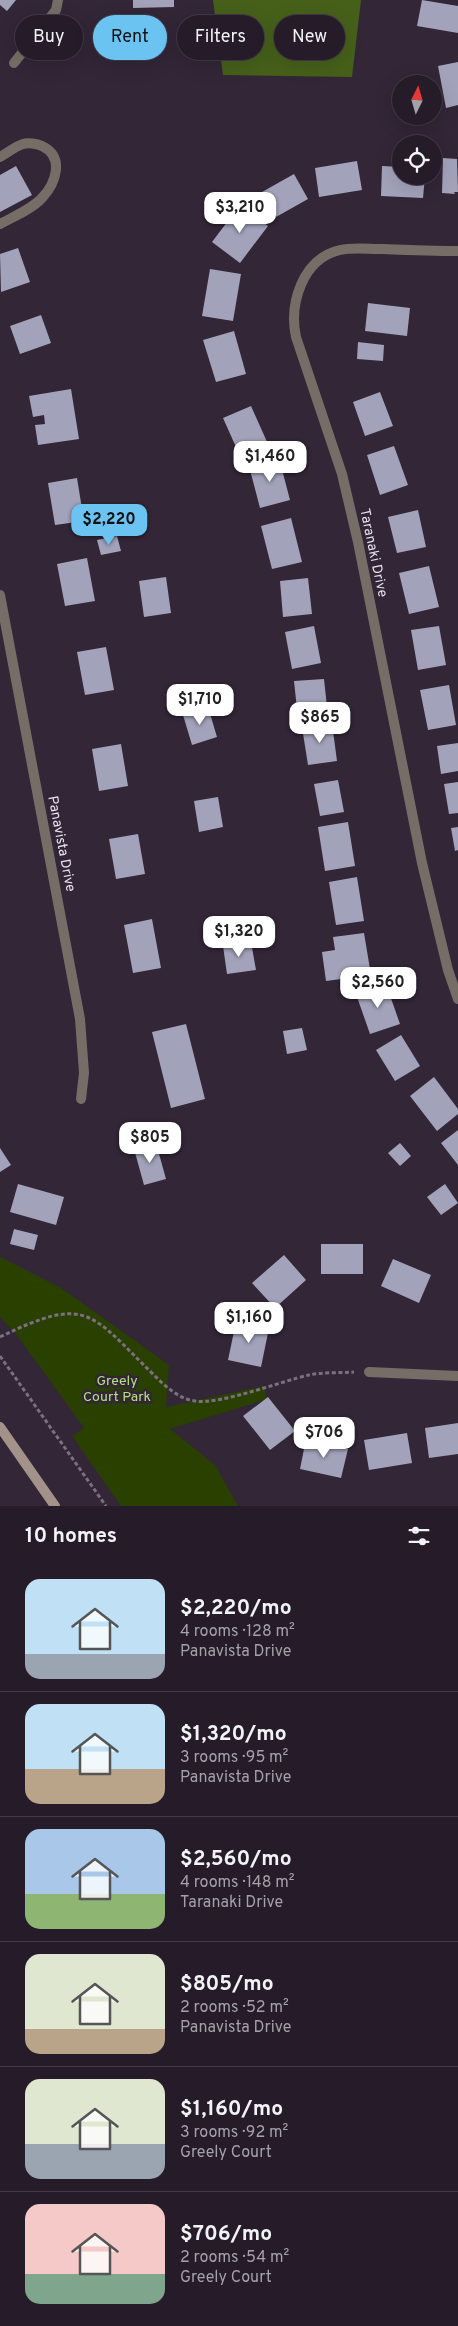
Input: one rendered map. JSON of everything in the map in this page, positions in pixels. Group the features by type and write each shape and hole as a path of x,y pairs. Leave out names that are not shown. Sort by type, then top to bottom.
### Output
{"main road":[{"path":"0,1427 55,1506"}],"street":[{"path":"14,64 56,10 58,0"},
{"path":"0,157 24,143 38,145 49,150 55,160 57,170 52,184 42,199 0,224"},
{"name":"Taranaki Drive","path":"458,251 351,248 331,253 309,271 297,290 294,317 296,337 342,474 358,542 422,863 448,970 458,999"},
{"name":"Panavista Drive","path":"0,595 80,1019 84,1072 82,1099"},
{"path":"370,1372 458,1376"}],"path":[{"path":"0,1337 50,1315 84,1314 98,1321 165,1386 195,1402 234,1395 311,1374 370,1372"},
{"path":"0,1356 106,1506"}],"green space":[{"path":"213,0 361,0 352,77 223,75 221,60 264,60 264,15 215,15"},
{"name":"Greely Court Park","path":"0,1257 61,1288 169,1365 166,1407 264,1386 267,1399 170,1429 215,1465 238,1506 121,1506 72,1436 84,1428 16,1334 0,1317"}],"building":[{"path":"0,0 16,0 7,11 0,5"},
{"path":"133,0 174,0 174,7 133,8"},
{"path":"422,0 458,6 458,33 417,26"},
{"path":"458,62 458,105 446,108 442,75 440,75 438,66"},
{"path":"443,158 457,159 458,192 454,192 455,194 442,193"},
{"path":"357,161 362,190 319,197 315,168"},
{"path":"16,166 32,195 0,212 0,175"},
{"path":"382,166 392,167 392,185 424,185 423,198 381,196"},
{"path":"294,174 308,199 276,217 262,192"},
{"path":"240,205 268,226 240,263 212,242"},
{"path":"18,248 30,282 1,292 0,254"},
{"path":"210,269 241,274 233,321 202,316"},
{"path":"368,303 410,308 407,336 365,331"},
{"path":"41,315 51,343 20,354 10,326"},
{"path":"234,331 246,374 216,382 203,340"},
{"path":"358,342 384,345 383,361 357,359"},
{"path":"71,389 79,439 38,445 35,425 45,424 44,415 33,417 29,396"},
{"path":"380,392 393,426 365,436 353,402"},
{"path":"251,406 268,444 240,456 223,418"},
{"path":"394,446 408,485 380,495 367,455"},
{"path":"279,458 290,500 260,508 249,466"},
{"path":"77,478 84,521 55,525 48,483"},
{"path":"418,510 426,547 397,553 388,517"},
{"path":"291,518 302,562 272,569 261,526"},
{"path":"117,536 121,551 101,555 97,540"},
{"path":"87,558 95,601 65,606 57,564"},
{"path":"429,566 439,607 409,614 399,573"},
{"path":"166,577 171,613 144,617 139,581"},
{"path":"308,578 312,614 283,617 280,581"},
{"path":"314,626 321,663 292,669 285,632"},
{"path":"439,626 446,665 418,670 411,630"},
{"path":"106,647 114,690 85,695 77,652"},
{"path":"324,679 328,716 298,719 294,681"},
{"path":"449,685 456,725 428,730 420,690"},
{"path":"208,707 217,737 192,745 183,715"},
{"path":"332,723 337,761 308,765 302,727"},
{"path":"458,743 458,771 441,774 437,746"},
{"path":"121,744 128,786 99,791 92,749"},
{"path":"338,780 344,812 320,816 314,784"},
{"path":"458,782 458,813 449,814 444,784"},
{"path":"218,797 223,827 199,832 194,801"},
{"path":"348,822 355,866 325,871 318,827"},
{"path":"458,827 458,850 455,851 451,828"},
{"path":"138,834 145,874 116,879 109,839"},
{"path":"357,877 364,921 336,925 329,882"},
{"path":"152,919 161,968 133,973 124,925"},
{"path":"364,933 371,975 326,981 322,952 335,950 333,937"},
{"path":"251,942 256,970 227,974 223,946"},
{"path":"386,984 400,1024 370,1034 356,994"},
{"path":"186,1024 205,1099 171,1108 152,1032"},
{"path":"302,1028 307,1050 287,1054 283,1031"},
{"path":"401,1035 420,1066 395,1081 376,1050"},
{"path":"434,1077 458,1109 458,1114 437,1131 410,1096"},
{"path":"458,1130 458,1165 441,1143"},
{"path":"156,1143 166,1179 144,1185 134,1149"},
{"path":"400,1143 411,1156 400,1166 388,1153"},
{"path":"0,1148 11,1165 0,1172"},
{"path":"18,1184 64,1197 56,1225 10,1212"},
{"path":"445,1184 458,1203 441,1215 427,1197"},
{"path":"14,1229 38,1235 34,1250 10,1244"},
{"path":"321,1244 363,1244 363,1274 321,1274"},
{"path":"284,1255 306,1280 275,1308 252,1283"},
{"path":"393,1259 431,1275 419,1303 381,1286"},
{"path":"236,1322 269,1328 261,1367 228,1360"},
{"path":"268,1397 295,1431 270,1450 243,1416"},
{"path":"458,1423 458,1454 429,1458 425,1428"},
{"path":"407,1433 412,1463 369,1470 364,1440"},
{"path":"306,1439 348,1449 341,1478 300,1469"}]}
